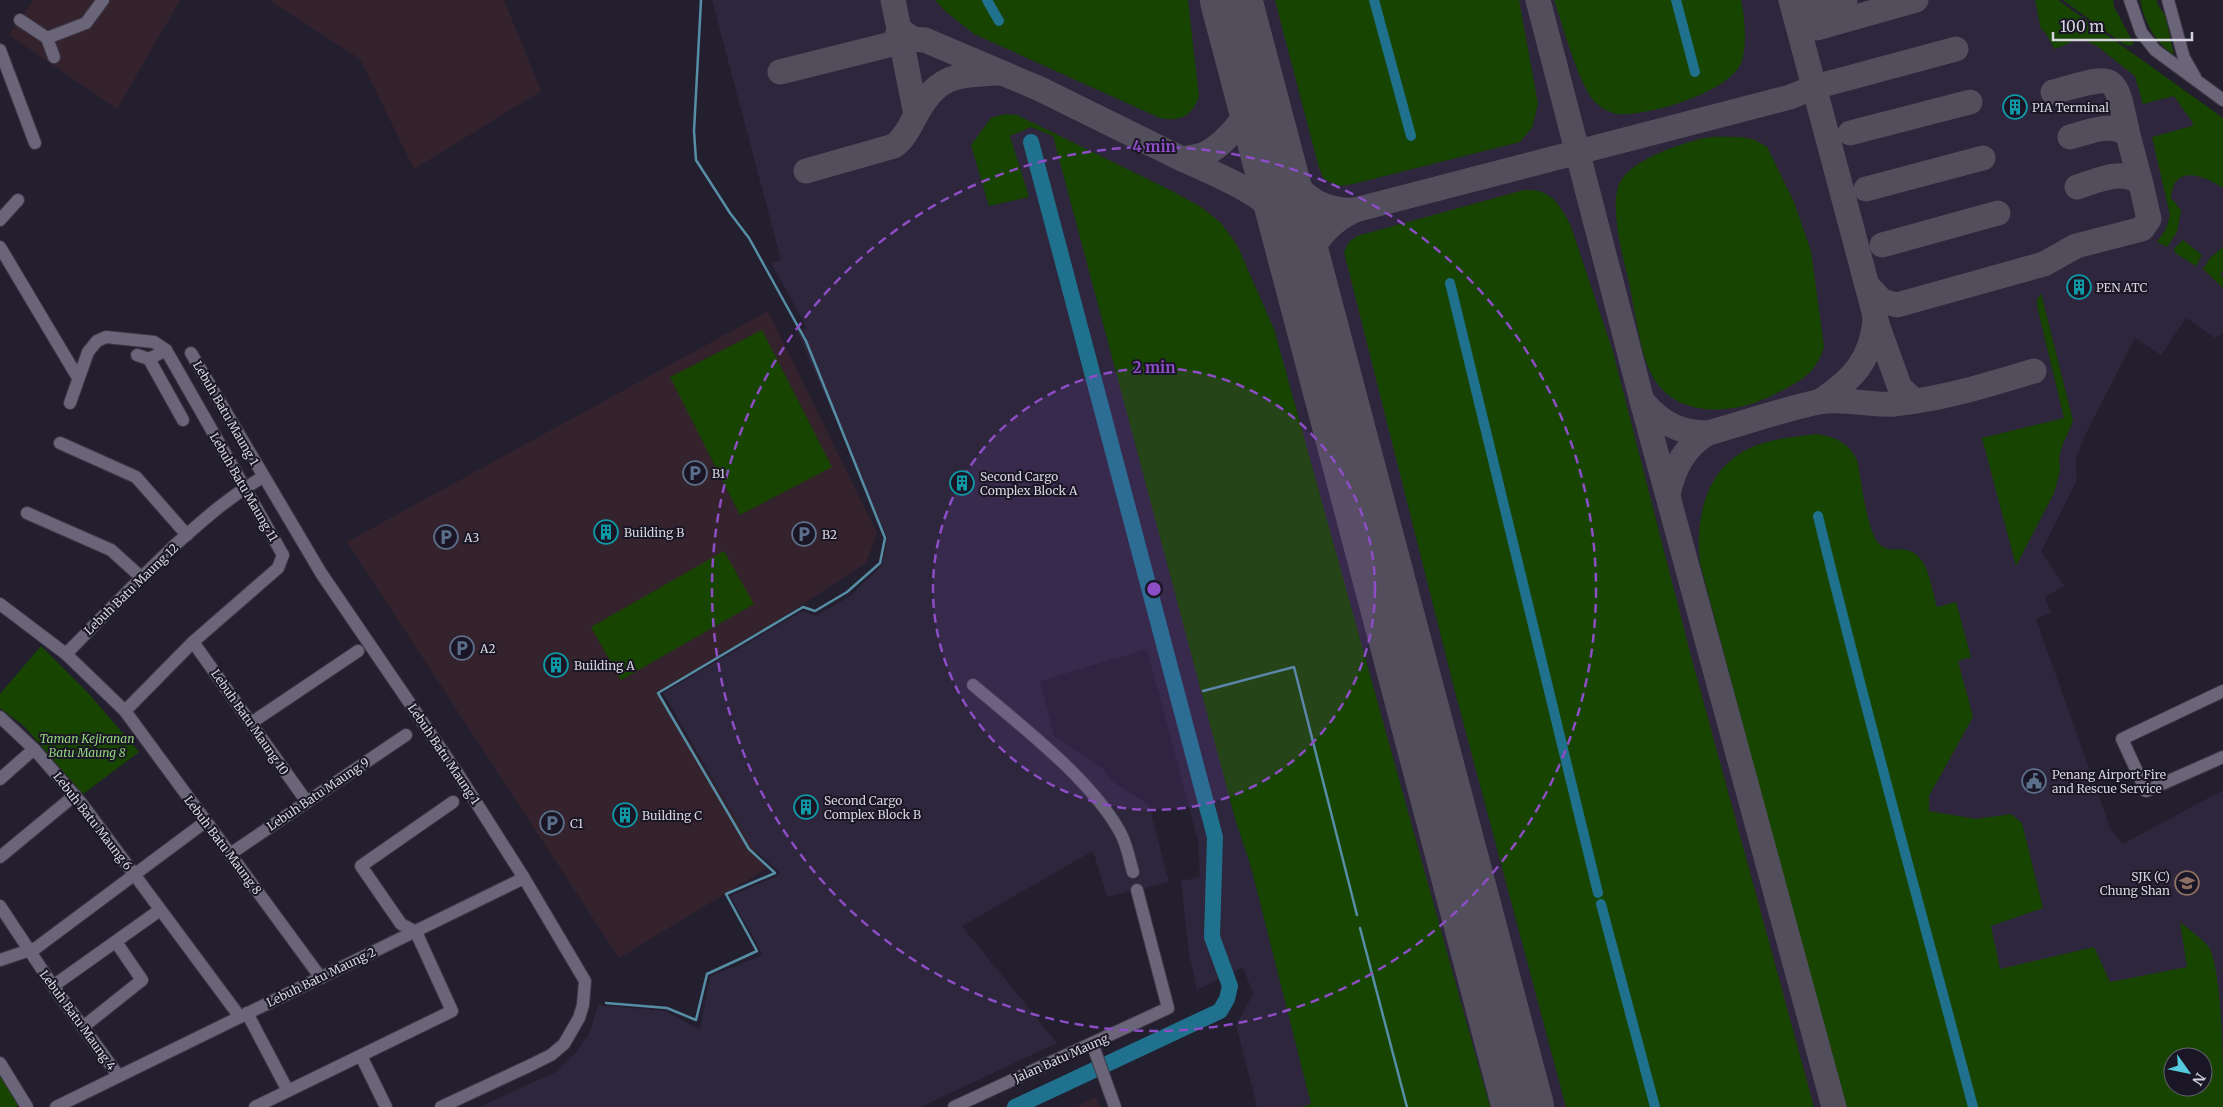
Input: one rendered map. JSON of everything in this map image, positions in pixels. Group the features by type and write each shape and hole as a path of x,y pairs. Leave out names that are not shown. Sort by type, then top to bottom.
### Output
{"street":[{"path":"47,38 86,23 103,0"},
{"path":"2130,0 2141,32 2156,50 2180,62 2198,82 2221,98"},
{"path":"2168,0 2180,62"},
{"path":"20,20 47,38 54,57"},
{"path":"0,50 5,77 35,143"},
{"path":"0,220 18,200"},
{"path":"0,247 78,378"},
{"path":"70,403 78,378 92,346 106,337 154,342 166,350"},
{"path":"166,350 143,357 183,420"},
{"name":"Lebuh Batu Maung 11","path":"125,711 193,642 278,568 283,560 282,551 243,488 166,350"},
{"name":"Lebuh Batu Maung 1","path":"191,353 321,573 458,774 524,878 585,981 583,1005 579,1018 564,1044 551,1055 441,1107"},
{"path":"60,443 136,477 187,535"},
{"name":"Lebuh Batu Maung 12","path":"66,654 141,577 187,535 229,498 263,477"},
{"path":"27,513 111,550 141,577"},
{"path":"0,604 66,654 125,711"},
{"name":"Lebuh Batu Maung 10","path":"193,642 307,802"},
{"path":"251,723 358,651"},
{"path":"973,685 1062,763 1109,814 1121,834 1133,872"},
{"path":"2223,691 2122,739 2146,791 2223,757"},
{"name":"Lebuh Batu Maung 8","path":"125,711 320,978"},
{"name":"Lebuh Batu Maung 6","path":"0,716 34,749 75,795 160,910 243,1015 288,1091"},
{"name":"Lebuh Batu Maung 9","path":"230,854 406,735"},
{"path":"0,779 34,749"},
{"path":"0,856 75,795"},
{"path":"255,1107 452,1011 416,932 402,924 361,866 453,802"},
{"path":"0,960 29,951 205,822"},
{"name":"Lebuh Batu Maung 2","path":"118,1075 524,878"},
{"name":"Jalan Batu Maung","path":"954,1107 1168,1008 1137,890"},
{"name":"Lebuh Batu Maung 4","path":"0,906 53,986 118,1075 56,1107"},
{"path":"53,986 160,910"},
{"path":"83,1027 142,980 116,942"},
{"path":"1093,1044 1115,1107"},
{"path":"361,1056 386,1107"},
{"path":"0,1063 27,1107"}],"shaded area":[{"path":"33,0 180,0 117,109 9,35"},
{"path":"269,0 504,0 541,91 414,169 360,59"},
{"path":"712,0 2058,0 2223,118 2223,333 2215,338 2186,318 2161,355 2135,338 2085,435 2076,459 2077,480 2041,552 2065,586 2045,597 2051,613 2036,619 2111,830 2123,844 2223,790 2223,1107 1257,1107 1236,1025 1253,994 1243,967 1197,990 1189,953 1181,881 1200,877 1198,841 1147,649 1040,681 1054,736 1103,769 1113,782 1149,805 1169,882 1107,897 1093,851 962,926 1057,1043 921,1107 479,1107 556,1072 575,1053 590,1032 598,1005 666,1011 700,1030 710,976 763,955 730,896 780,873 751,846 663,693 802,611 816,616 850,596 882,565 887,537 797,331 807,328 771,263 781,260"},
{"path":"768,311 877,533 866,563 789,613 659,692 766,869 619,958 347,542"},
{"path":"1095,1097 1100,1107 1076,1107"}],"green space":[{"path":"935,0 1188,0 1199,97 1193,109 1184,116 1174,119 1160,118 974,34 944,10"},
{"path":"1275,0 1519,0 1538,104 1532,128 1520,142 1353,184 1339,186 1324,179 1319,168"},
{"path":"1554,0 1741,0 1744,17 1745,46 1741,64 1727,79 1714,88 1682,102 1664,108 1631,114 1612,113 1595,102 1583,82"},
{"path":"2035,0 2058,0 2223,118 2223,188 2198,176 2183,176 2177,180 2173,187 2171,198 2181,210 2177,232 2167,247 2157,242 2166,229 2170,215 2152,137 2192,126 2193,123 2174,96 2143,104 2135,76 2097,46 2084,40 2076,40 2055,49 2041,29"},
{"path":"2063,0 2113,0 2114,7 2134,44 2129,46 2123,44"},
{"path":"2140,0 2157,0 2165,15 2174,55 2161,44 2151,31"},
{"path":"1005,114 1017,115 1201,207 1221,223 1237,245 1274,329 1490,1107 1302,1107 1311,1104 1251,867 1236,822 1053,136 1031,127 1010,136 1029,197 989,206 971,145 991,118"},
{"path":"1742,137 1755,140 1767,147 1794,202 1811,251 1824,347 1810,372 1796,383 1771,396 1736,408 1718,410 1701,408 1684,404 1670,396 1657,384 1648,367 1639,336 1620,244 1616,200 1618,188 1628,172 1659,153 1705,138"},
{"path":"1524,190 1541,192 1553,198 1562,209 1570,224 1613,352 1691,656 1814,1107 1566,1107 1453,684 1344,252 1349,242 1357,236"},
{"path":"2183,240 2202,255 2196,266 2175,253 2174,249"},
{"path":"2223,247 2223,271 2220,275 2223,277 2223,288 2203,269 2211,257"},
{"path":"2041,293 2073,421 2059,457 2060,471 2054,493 2016,566 1982,438 2064,418 2037,306 2037,300"},
{"path":"762,330 832,467 740,515 670,377"},
{"path":"1816,434 1840,441 1845,445 1857,460 1865,505 1875,539 1883,547 1906,550 1920,558 1928,573 1937,607 1956,602 1971,657 1958,661 1973,717 1929,796 1929,811 1976,819 2011,814 2022,823 2043,908 1991,926 2000,969 2094,947 2110,982 2187,967 2180,922 2209,947 2214,960 2220,1000 2223,1107 1847,1107 1700,563 1699,530 1706,498 1713,483 1733,458 1748,449 1781,439"},
{"path":"724,551 754,604 621,680 591,627"},
{"name":"Taman Kejiranan Batu Maung 8","path":"41,646 88,693 139,752 83,794 24,726 0,708 0,694"},
{"path":"0,1076 18,1104 17,1107 0,1107"}],"waterway":[{"path":"606,1003 667,1008 696,1020 707,974 757,951 726,894 775,873 749,849 658,693 803,607 815,611 847,592 880,563 885,538 806,341 749,238 730,213 696,160 694,131 701,0"},
{"path":"987,0 999,21"},
{"path":"1374,0 1411,136"},
{"path":"1676,0 1695,72"},
{"path":"1015,1107 1220,1011 1227,999 1230,986 1212,937 1215,837 1031,142"},
{"path":"1450,283 1598,893"},
{"path":"1818,516 1874,738 1973,1107"},
{"path":"1203,691 1294,667 1357,915"},
{"path":"1601,904 1655,1107"},
{"path":"1360,928 1407,1107"}],"taxiway":[{"path":"893,0 899,29 912,39"},
{"path":"1538,0 1642,401 1834,1107"},
{"path":"1791,0 1878,327 1900,388 1915,401"},
{"path":"1791,0 1818,7 1832,5 1845,0"},
{"path":"1797,21 1807,27 1817,28 1916,0"},
{"path":"898,33 899,29 916,115"},
{"path":"780,72 912,39 925,40 1040,89 1182,159"},
{"path":"1311,302 1309,265 1312,252 1326,230 1340,218 1355,210 1790,97 1815,87 1956,49"},
{"path":"806,171 894,146 904,136 924,102 940,84 959,77 997,73"},
{"path":"2053,92 2090,82 2109,82 2115,88 2119,98 2128,135"},
{"path":"1253,84 1251,103 1246,114 1231,134 1205,154 1182,159 1216,174 1266,203 1290,231 1296,248"},
{"path":"1850,133 1970,102"},
{"path":"2070,137 2092,130 2108,128 2122,131 2128,135 2141,184 2127,176 2119,176 2077,187"},
{"path":"1269,146 1293,182 1313,200 1339,210 1355,210"},
{"path":"1866,189 1983,158"},
{"path":"1867,285 1882,301 1897,305 2044,264 2076,246 2142,229 2149,219 2141,184"},
{"path":"1882,245 1998,213"},
{"path":"1819,402 1841,386 1858,368 1870,346 1875,319"},
{"path":"1708,433 1818,402 1837,400 1885,404 1912,402 1965,391 2034,371"},
{"path":"1642,401 1656,415 1679,429 1708,433 1692,445 1681,459 1673,475 1668,494"}],"runway":[{"path":"1231,0 1523,1107"}],"place":[{"name":"PIA Terminal","path":"2015,107"},
{"name":"PEN ATC","path":"2079,287"},
{"name":"B1","path":"695,473"},
{"name":"Second Cargo Complex Block A","path":"962,483"},
{"name":"Building B","path":"606,532"},
{"name":"B2","path":"804,534"},
{"name":"A3","path":"446,537"},
{"name":"A2","path":"462,648"},
{"name":"Building A","path":"556,665"},
{"name":"Penang Airport Fire and Rescue Service","path":"2034,781"},
{"name":"Second Cargo Complex Block B","path":"806,807"},
{"name":"Building C","path":"625,815"},
{"name":"C1","path":"552,823"},
{"name":"SJK (C) Chung Shan","path":"2187,883"}]}
